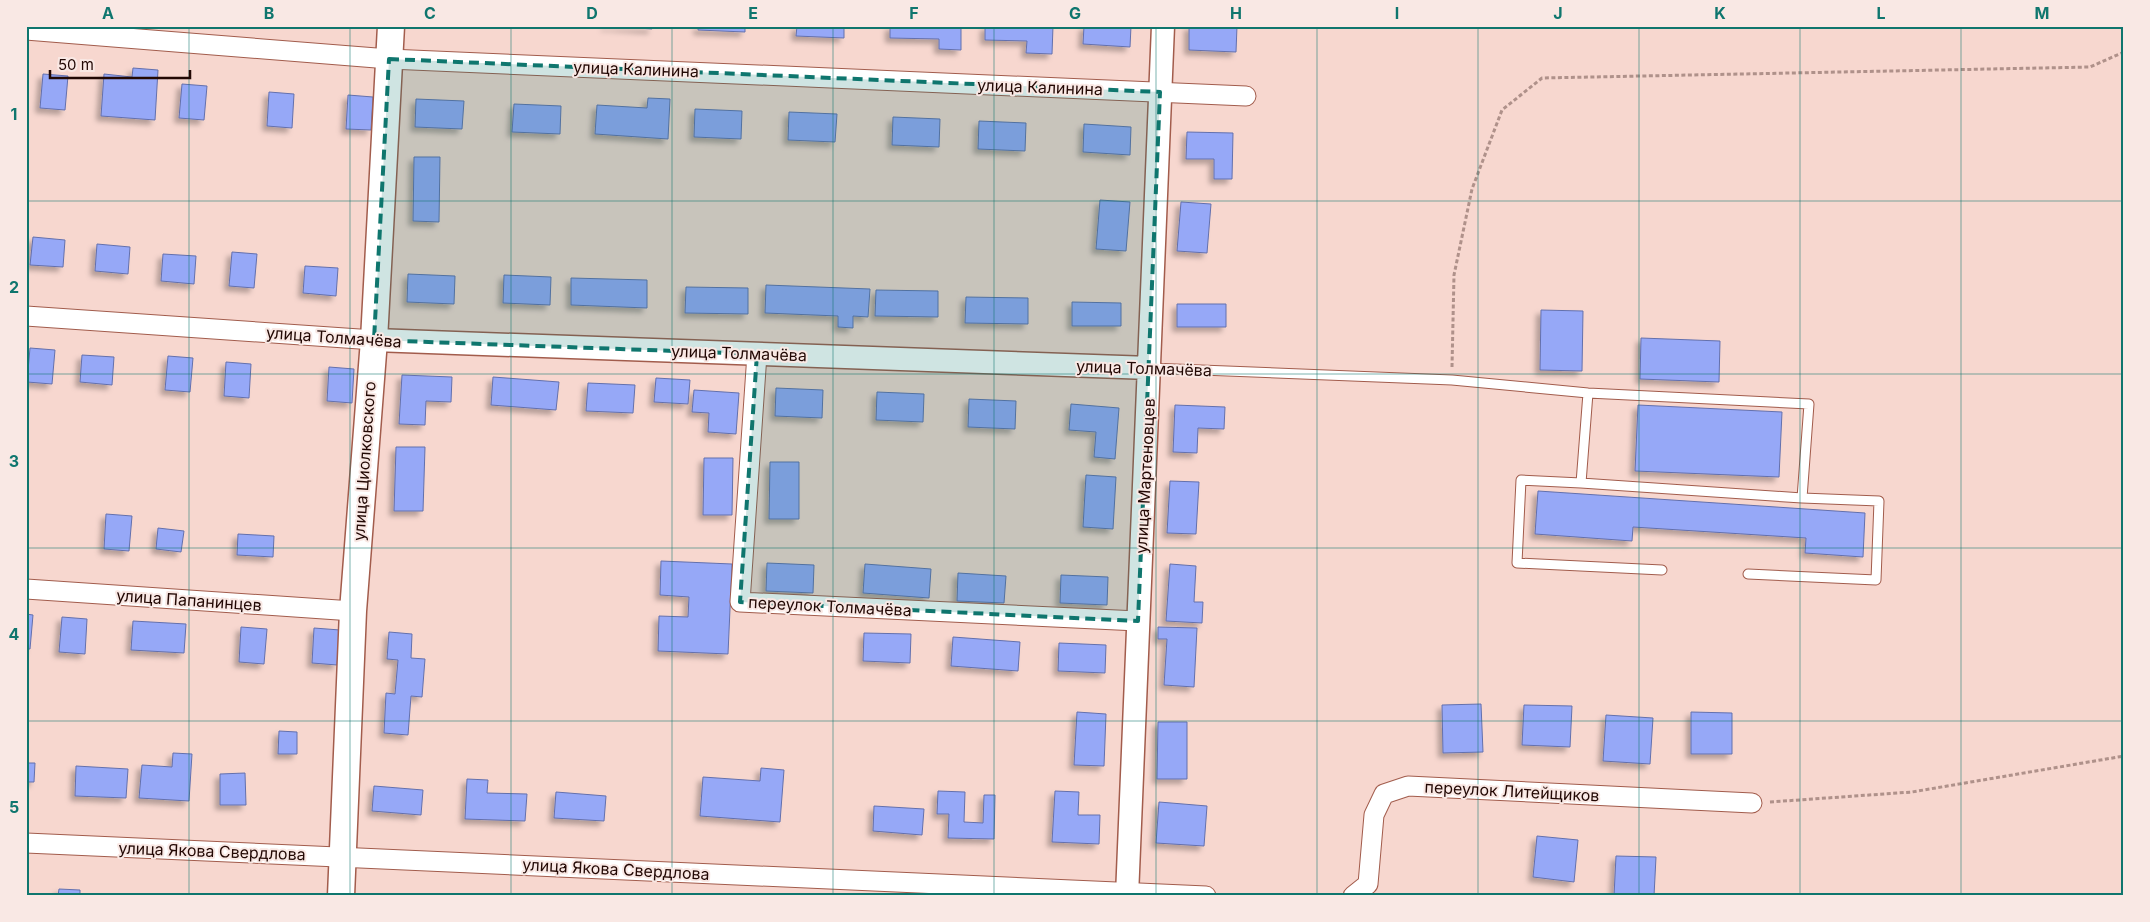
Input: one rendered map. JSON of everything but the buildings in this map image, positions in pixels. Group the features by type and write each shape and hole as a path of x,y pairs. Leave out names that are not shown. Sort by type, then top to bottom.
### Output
{"main road":[{"name":"улица Циолковского","path":"341,896 353,611 374,340 391,26"}],"street":[{"name":"улица Мартеновцев","path":"1128,895 1163,26"},
{"name":"улица Калинина","path":"26,30 389,59 1246,96"},
{"name":"улица Толмачёва","path":"26,316 374,340 1150,368"},
{"name":"переулок Толмачёва","path":"757,354 740,602 1138,621"},
{"name":"улица Папанинцев","path":"26,590 353,611"},
{"name":"переулок Литейщиков","path":"1353,896 1368,884 1374,815 1384,794 1408,786 1752,803"},
{"name":"улица Якова Свердлова","path":"26,843 342,856 1128,895 1206,896"}],"lane":[{"name":"улица Толмачёва","path":"1150,368 1452,380 1588,393 1809,404 1802,498"},
{"path":"1581,483 1588,393"},
{"path":"1662,570 1517,563 1521,480 1802,498 1879,501 1876,580 1748,574"}],"path":[{"path":"1452,380 1454,275 1472,189 1502,110 1542,78 2090,67 2124,52"},
{"path":"1752,803 1912,792 2124,756"}],"highlighted area":[{"path":"389,59 1160,92 1138,621 740,602 757,354 374,340"}]}
